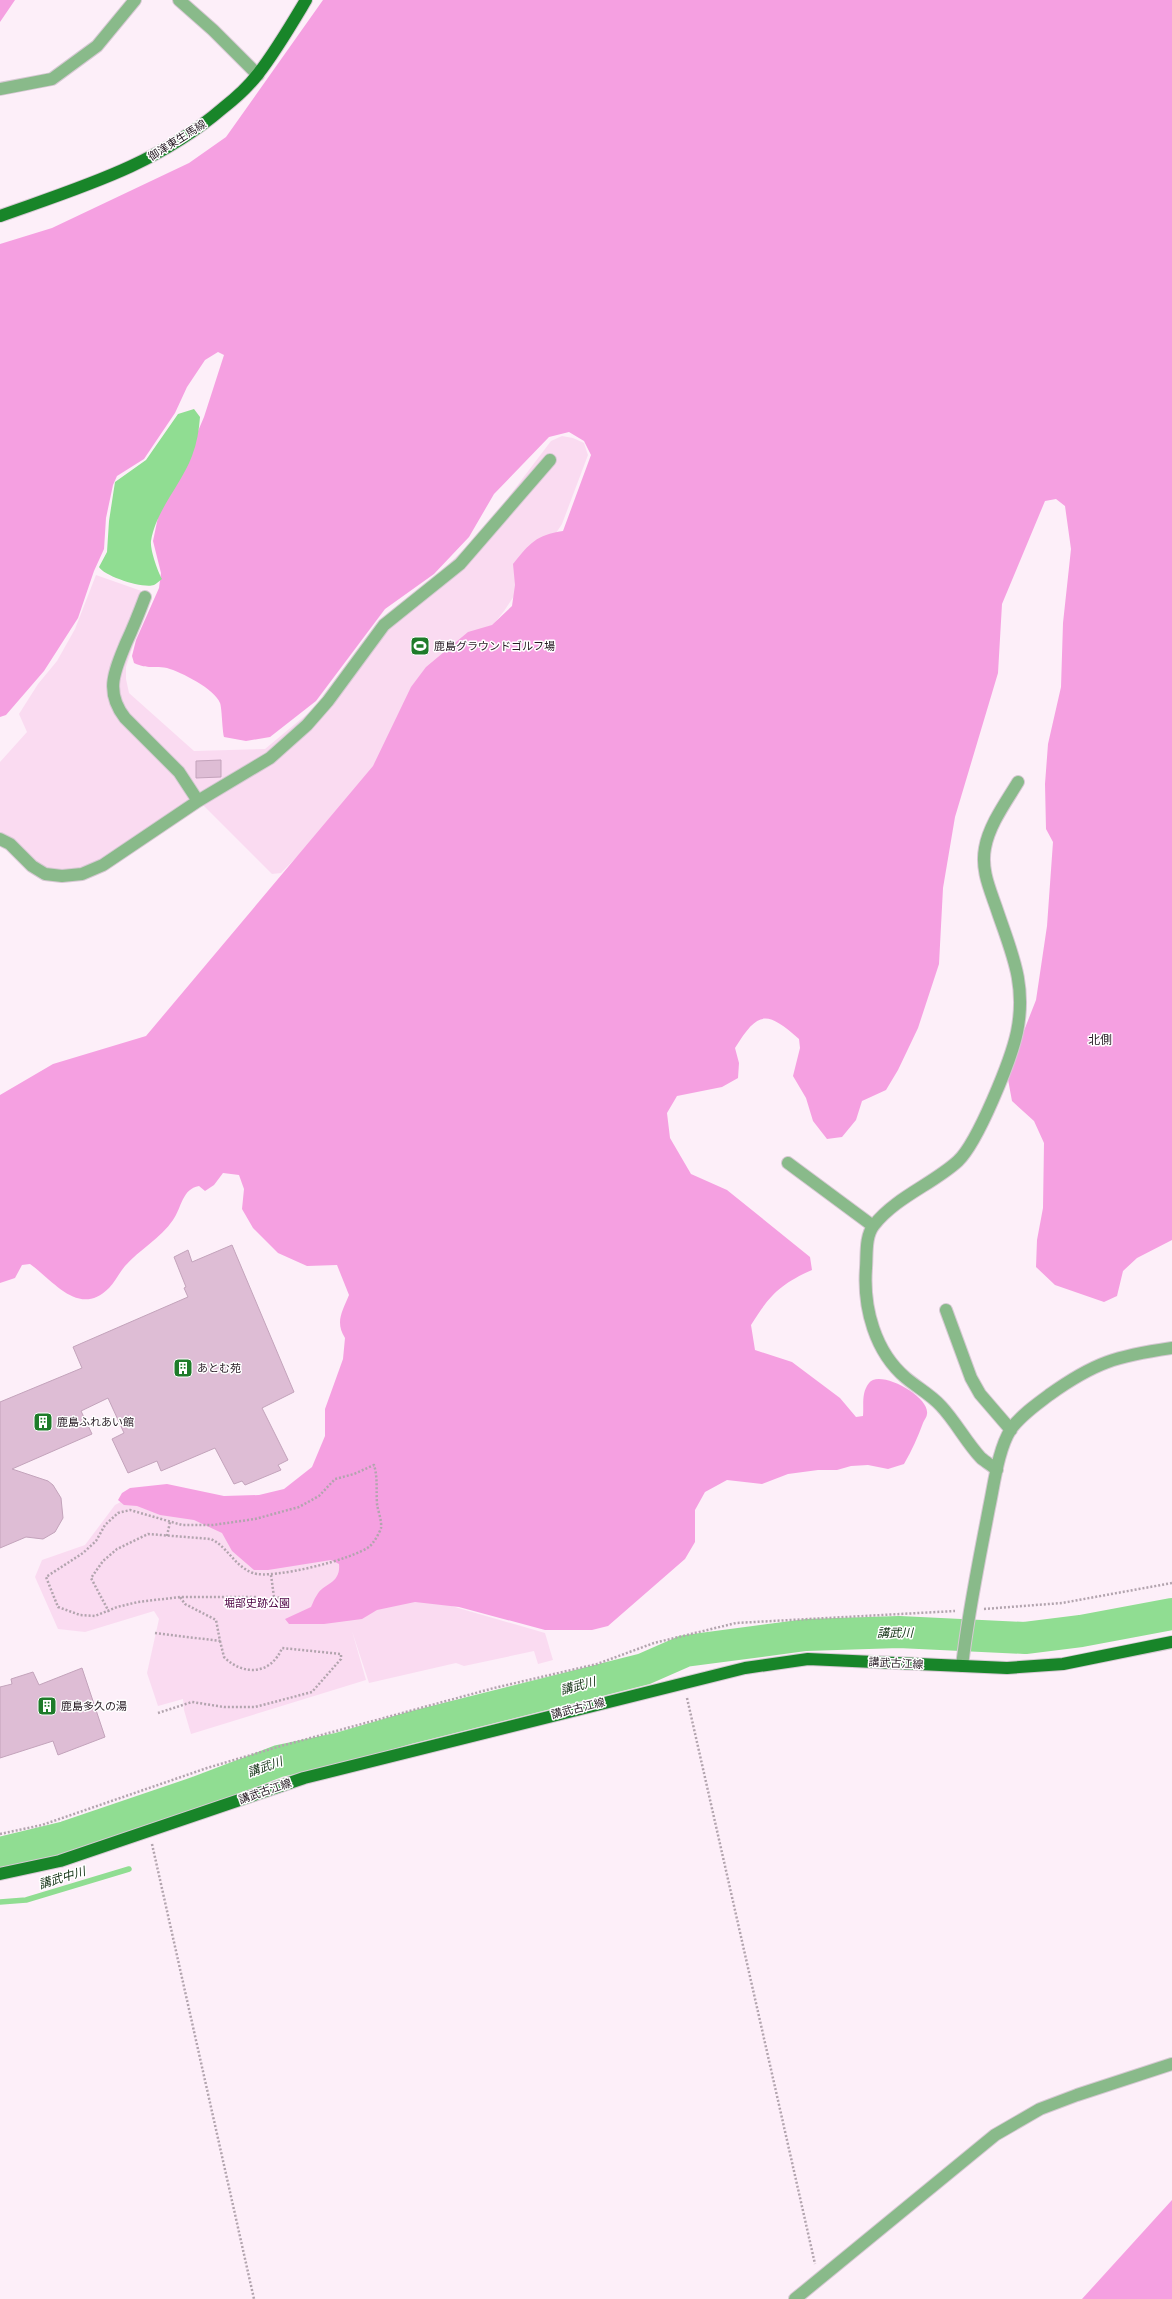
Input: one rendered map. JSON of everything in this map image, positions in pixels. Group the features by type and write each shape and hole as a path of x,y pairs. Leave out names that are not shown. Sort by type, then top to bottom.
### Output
{"main road":[{"name":"御津東生馬線","path":"0,216 116,174 159,153 198,130 244,91 258,74 306,0"},
{"name":"講武古江線","path":"0,1874 60,1861 304,1778 683,1682 745,1668 808,1659 1008,1668 1063,1664 1172,1642"}],"street":[{"path":"0,89 52,79 97,46 135,0"},
{"path":"179,0 213,30 258,74"},
{"path":"0,839 10,844 32,866 45,874 62,876 82,874 103,865 198,801 270,758 307,725 328,701 384,625 460,564 483,540 550,460"},
{"path":"145,598 114,672 113,695 117,708 121,713 179,772 198,801"},
{"path":"998,1470 981,1458 940,1404 906,1378 884,1352 869,1315 866,1297 867,1248 873,1226 917,1189 959,1160 970,1146 1002,1079 1017,1034 1022,1002 1019,976 983,869 985,847 990,832 1018,782"},
{"path":"788,1163 873,1226"},
{"path":"946,1310 971,1378 980,1394 1011,1430"},
{"path":"962,1666 968,1615 998,1470 1011,1430 1034,1406 1075,1377 1097,1365 1128,1354 1172,1348"},
{"path":"794,2299 995,2135 1040,2109 1077,2095 1172,2064"}],"path":[{"path":"109,1612 91,1578 103,1561 117,1549 148,1534 211,1539 220,1543 232,1559 245,1569 254,1574 271,1575 338,1561 370,1546 381,1528 377,1504 377,1477 374,1465 354,1474 335,1480 319,1496 299,1507 255,1519 213,1525 182,1525 130,1510 118,1513 105,1525 96,1540 83,1553 46,1577 58,1607 66,1612 95,1616 109,1612 117,1607 138,1602 180,1597 256,1598 268,1604 280,1606 283,1601 280,1596 274,1598"},
{"path":"167,1536 170,1522"},
{"path":"271,1575 274,1598 273,1604"},
{"path":"0,1834 42,1825 207,1768 281,1746 494,1688 597,1664 654,1643 736,1623 968,1615 1062,1603 1172,1584"},
{"path":"158,1713 192,1702 224,1707 255,1707 312,1692 341,1659 341,1654 282,1648 277,1658 267,1667 251,1671 242,1670 224,1657 216,1620 185,1604 180,1597"},
{"path":"155,1633 220,1641"},
{"path":"683,1682 816,2268 820,2278"},
{"path":"148,1830 254,2299"}],"green space":[{"name":"鹿島グラウンドゴルフ場","path":"562,436 573,438 584,443 588,455 562,524 504,611 371,781 281,873 272,874 203,805 101,864 54,874 33,863 7,835 0,832 0,762 27,732 19,714 38,684 57,661 75,629 96,575 150,594 126,667 126,679 129,693 194,751 265,749 318,705 392,610 437,575 482,532 551,441"},
{"name":"堀部史跡公園","path":"132,1496 221,1503 424,1598 545,1633 553,1660 538,1664 534,1651 464,1666 456,1663 369,1683 352,1631 366,1680 191,1734 184,1710 183,1699 158,1706 147,1673 159,1619 154,1611 85,1632 58,1629 35,1577 42,1560 85,1545 115,1505"}],"shaded area":[{"path":"0,0 15,0 0,22"},
{"path":"323,0 1172,0 1172,1240 1137,1258 1123,1271 1117,1296 1104,1302 1055,1285 1036,1267 1037,1240 1043,1208 1044,1143 1034,1121 1012,1101 1007,1074 1036,1000 1047,926 1053,842 1046,829 1045,784 1048,744 1061,687 1063,623 1071,549 1065,506 1056,499 1045,501 1002,604 998,673 955,817 943,888 939,964 918,1028 898,1070 886,1090 862,1101 856,1120 842,1137 827,1139 813,1121 806,1098 793,1076 800,1048 799,1039 778,1023 770,1019 763,1019 757,1021 750,1027 735,1048 739,1063 738,1078 722,1087 677,1096 667,1113 670,1138 691,1174 727,1190 810,1257 812,1270 792,1280 776,1292 751,1325 755,1350 792,1362 840,1398 856,1417 863,1416 863,1399 866,1387 874,1380 883,1379 903,1386 913,1393 926,1407 927,1416 923,1422 915,1444 904,1464 888,1469 868,1465 851,1466 837,1470 818,1470 788,1474 762,1484 727,1480 705,1492 695,1510 695,1542 685,1559 608,1626 592,1630 545,1630 459,1607 415,1602 377,1610 362,1619 324,1624 289,1624 285,1619 311,1607 320,1591 335,1579 339,1571 339,1564 331,1560 268,1570 254,1570 232,1551 222,1533 194,1520 160,1515 137,1506 124,1505 118,1500 122,1493 130,1488 167,1484 224,1496 259,1495 284,1489 312,1467 325,1436 325,1409 343,1359 345,1338 340,1327 340,1322 342,1312 349,1295 337,1265 307,1266 278,1253 253,1228 242,1209 244,1189 239,1175 223,1173 214,1185 205,1191 199,1186 189,1191 183,1199 173,1220 168,1226 131,1260 109,1288 98,1296 87,1299 77,1298 67,1294 30,1264 22,1265 15,1278 0,1283 0,1095 53,1064 146,1036 373,766 411,687 426,667 468,632 492,625 512,606 515,585 513,564 534,541 546,535 563,531 591,455 584,441 569,432 549,437 494,494 469,537 434,574 385,609 316,701 270,737 246,741 224,737 220,703 212,692 189,677 173,670 162,667 147,667 134,663 132,656 136,640 159,588 161,573 153,541 162,498 189,452 204,417 224,355 218,352 205,360 187,387 175,413 144,459 117,476 113,485 106,518 104,549 94,571 78,618 44,671 6,715 0,717 0,244 52,228 189,163 226,137"},
{"path":"194,409 200,417 198,436 194,451 182,477 163,508 151,541 156,566 162,579 154,585 141,585 124,581 102,571 99,567 107,552 109,521 115,482 146,460 178,414"},
{"path":"1172,2200 1172,2299 1082,2299"}],"building":[{"path":"221,760 221,777 196,778 196,761"},
{"name":"あとむ苑","path":"232,1245 294,1392 262,1408 288,1460 278,1465 281,1470 245,1485 242,1481 234,1484 215,1448 161,1471 157,1461 128,1473 112,1439 124,1433 108,1398 81,1411 92,1434 12,1469 48,1481 53,1485 61,1498 63,1518 55,1532 43,1539 26,1537 0,1548 0,1402 82,1368 73,1347 188,1297 184,1288 186,1287 174,1257 188,1250 192,1262"},
{"name":"鹿島多久の湯","path":"82,1668 105,1737 58,1755 53,1741 0,1758 0,1687 12,1684 11,1679 33,1672 39,1685"}],"waterway":[{"name":"講武川","path":"0,1853 66,1837 198,1792 279,1761 337,1749 409,1728 644,1669 685,1651 806,1635 899,1632 1025,1638 1081,1631 1172,1614"},
{"name":"講武中川","path":"0,1902 26,1900 129,1869"}],"place":[{"name":"鹿島グラウンドゴルフ場","path":"420,646"},
{"name":"あとむ苑","path":"183,1368"},
{"name":"鹿島ふれあい館","path":"43,1422"},
{"name":"鹿島多久の湯","path":"47,1706"}],"district":[{"name":"北側","path":"1100,1040"}]}
